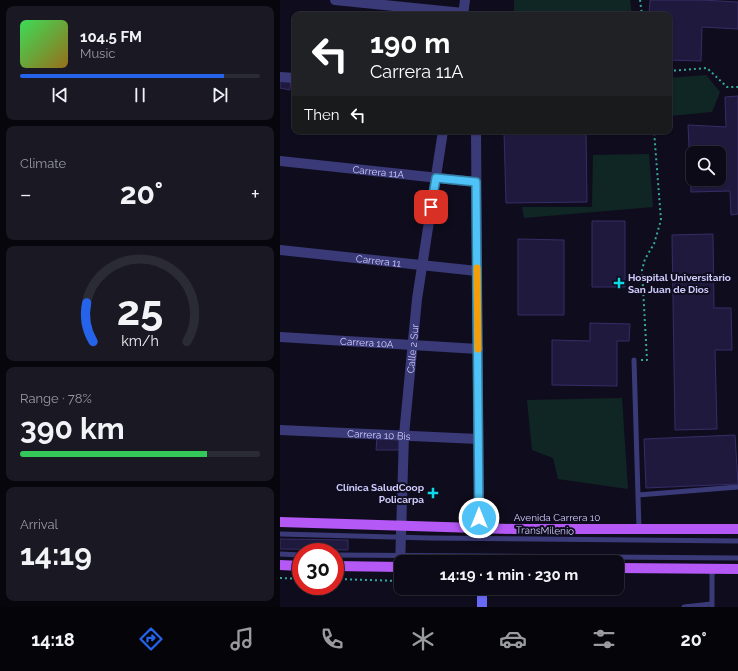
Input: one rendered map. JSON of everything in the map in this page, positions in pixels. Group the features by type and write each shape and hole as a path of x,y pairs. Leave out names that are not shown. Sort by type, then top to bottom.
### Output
{"main road":[{"name":"Avenida Carrera 10","path":"280,522 479,528 738,529"},
{"path":"280,565 292,566"},
{"path":"344,566 394,567"},
{"path":"624,568 738,569"}],"street":[{"path":"335,0 445,12"},
{"path":"463,12 465,0"},
{"path":"280,77 292,78"},
{"name":"Calle 2 Sur","path":"400,555 404,435 417,299 442,134"},
{"path":"476,134 479,528"},
{"name":"Carrera 11A","path":"280,161 476,182"},
{"name":"Carrera 11","path":"280,250 477,271"},
{"name":"Carrera 10A","path":"280,337 478,348"},
{"name":"Carrera 10 Bis","path":"280,430 478,439"},
{"path":"482,595 482,607"}],"lane":[{"path":"634,360 639,529"},
{"path":"638,495 738,487"},
{"name":"TransMilenio","path":"280,534 738,541"},
{"path":"280,554 292,555"},
{"path":"344,555 394,556"},
{"path":"624,557 738,558"},
{"path":"684,607 712,605 712,569"}],"path":[{"path":"640,0 642,12"},
{"path":"672,71 707,68 727,87 738,87"},
{"path":"634,360 647,360 642,270 645,259 654,244 661,220 654,134"},
{"path":"280,578 292,579"},
{"path":"344,579 394,580"}],"green space":[{"path":"514,0 630,0 632,12 514,12"},
{"path":"706,75 720,92 712,112 672,116 672,78"},
{"path":"649,154 653,207 524,218 522,207 592,207 593,155"},
{"path":"622,398 628,489 558,479 553,458 532,450 527,400"}],"building":[{"path":"650,0 738,2 738,29 702,27 701,61 672,60 672,12 649,12"},
{"path":"280,77 291,78 290,90 280,88"},
{"path":"738,96 738,214 731,215 730,191 691,192 691,186 726,186 726,146 689,146 688,125 726,127 725,97"},
{"path":"504,134 586,134 587,202 506,203"},
{"path":"592,221 625,221 625,287 592,287"},
{"path":"713,234 714,308 731,308 732,350 715,350 717,429 675,430 672,235"},
{"path":"518,239 564,240 564,315 518,315"},
{"path":"590,323 630,324 629,341 617,341 617,386 552,385 552,340 590,341"},
{"path":"735,435 738,484 646,488 644,439"},
{"path":"377,437 399,440 399,450 376,450"},
{"path":"280,539 348,540 348,550 344,550 344,543 292,543 292,549 280,549"}],"slow traffic":[{"path":"477,268 478,349"}],"place":[{"name":"Hospital Universitario San Juan de Dios","path":"619,283"},
{"name":"Clínica SaludCoop Policarpa","path":"433,493"}],"route":[{"path":"431,207 436,178 476,182 479,518"}]}
